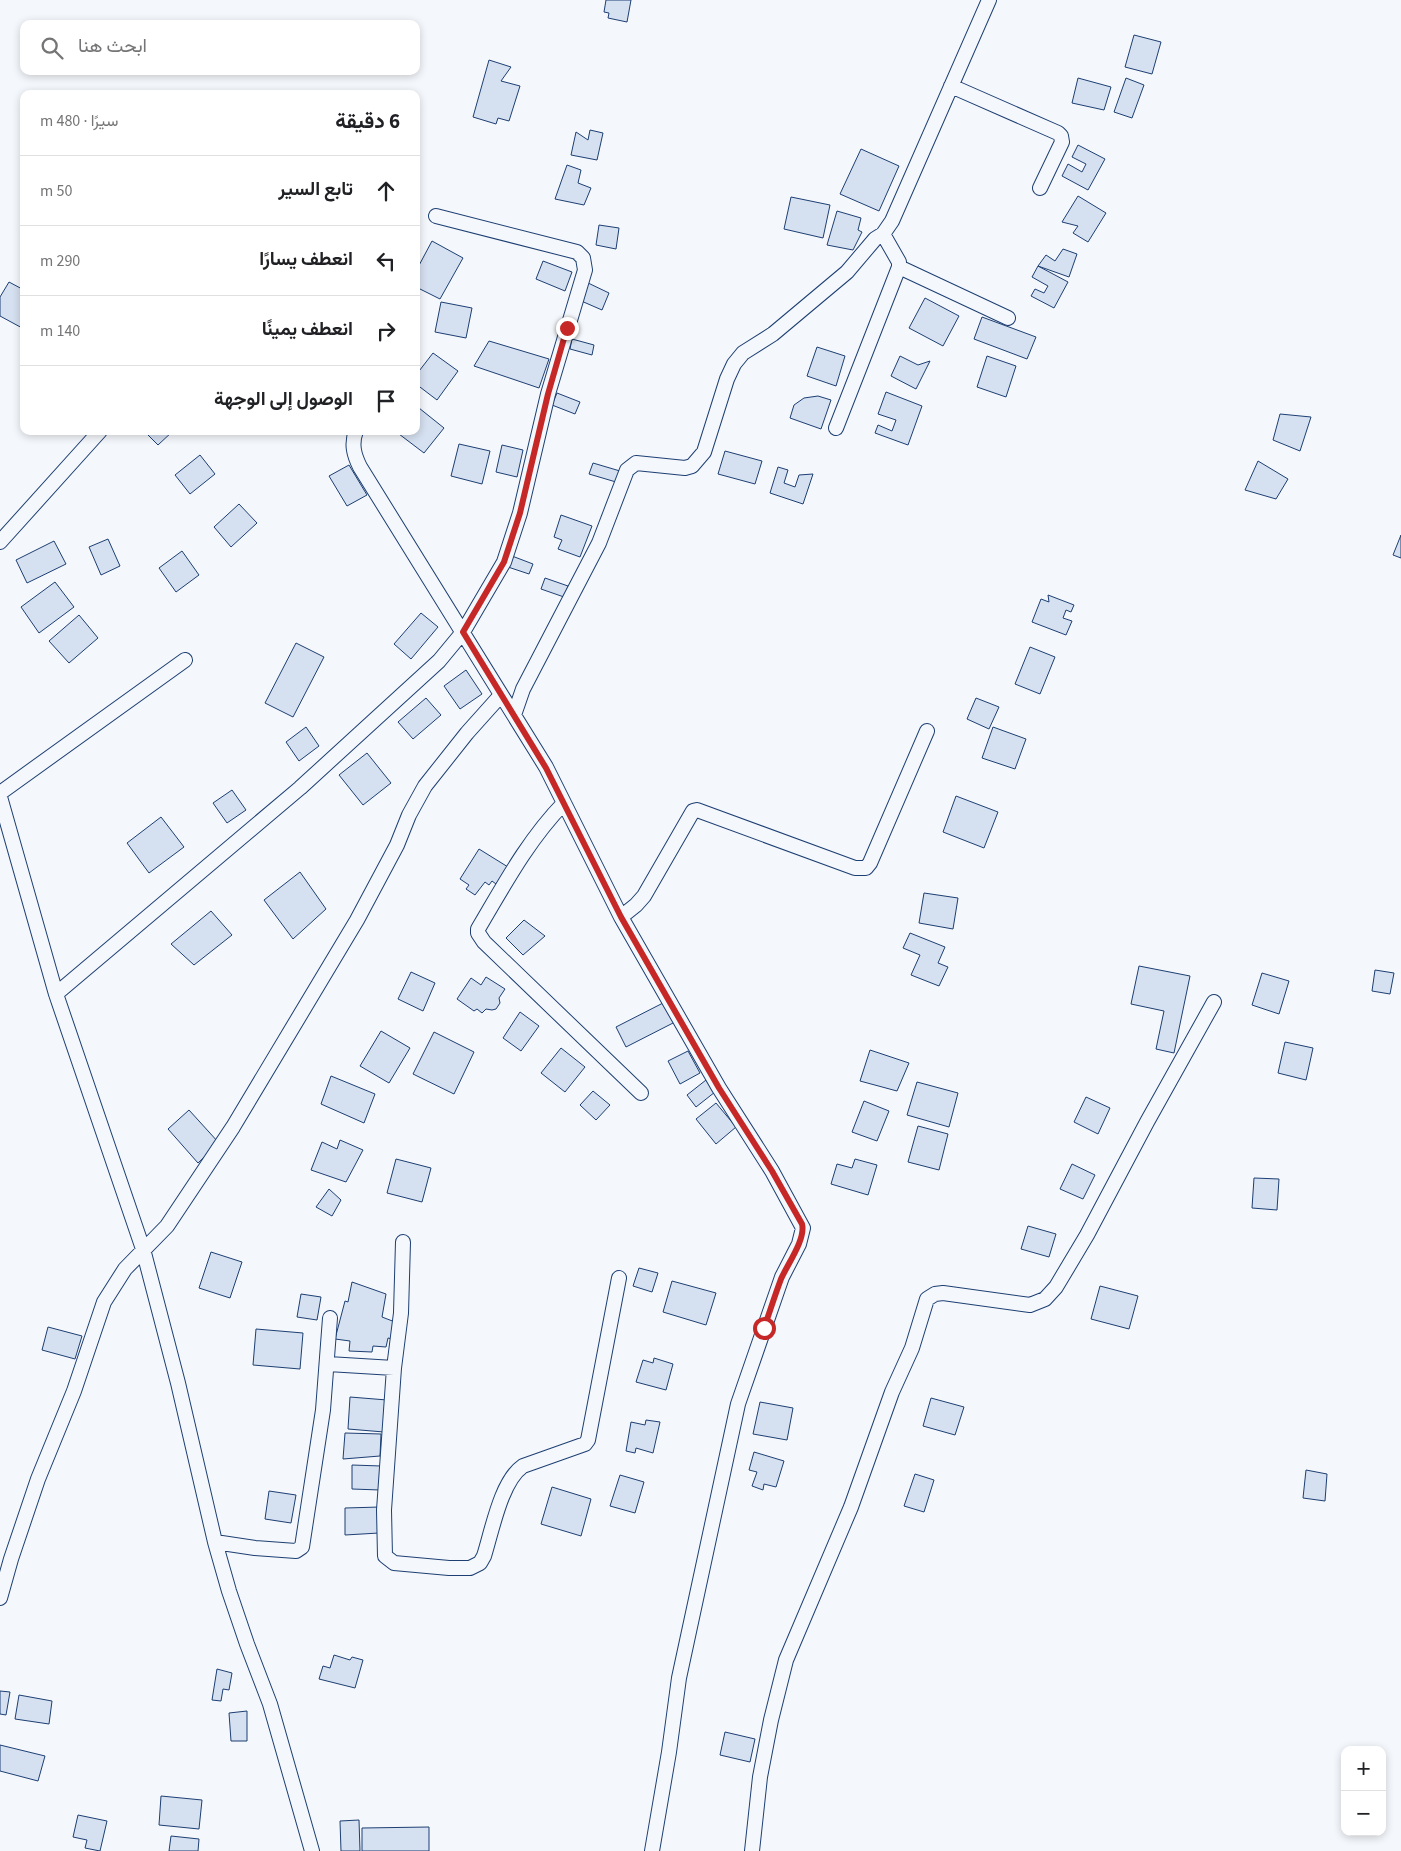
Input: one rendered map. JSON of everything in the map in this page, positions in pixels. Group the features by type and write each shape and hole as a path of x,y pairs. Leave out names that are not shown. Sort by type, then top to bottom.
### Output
{"street":[{"path":"514,715 526,682 599,543 627,470 636,463 685,468 692,466 704,452 727,379 743,353 773,334 834,284 847,272 874,239 883,234 892,221 989,0"},
{"path":"952,86 1061,136 1062,142 1040,188"},
{"path":"56,994 300,788 439,661 463,632 504,562 520,513 548,394 586,270 586,263 577,252 436,216"},
{"path":"836,428 899,267 899,262 883,234"},
{"path":"899,267 1008,318"},
{"path":"0,542 96,435"},
{"path":"354,435 353,450 360,467 546,768 621,917 719,1088 772,1171 803,1228 799,1244 782,1277 738,1404 678,1678 669,1752 652,1851"},
{"path":"0,792 185,660"},
{"path":"0,1598 38,1479 74,1391 104,1302 126,1269 167,1226 243,1111 357,920 397,845 409,815 424,786 501,695"},
{"path":"621,917 644,896 693,811 697,810 855,868 866,868 870,863 927,731"},
{"path":"0,797 56,994 143,1250 178,1383 215,1542 244,1635 270,1704 312,1851"},
{"path":"564,803 548,819 516,865 478,929 478,933 484,942 641,1093"},
{"path":"752,1851 762,1768 771,1720 786,1660 851,1507 892,1392 912,1348 927,1299 935,1294 943,1293 1030,1305 1045,1299 1056,1287 1087,1235 1214,1002"},
{"path":"403,1242 401,1313 394,1368 384,1510 385,1556 394,1562 449,1568 470,1568 480,1563 512,1475 523,1466 586,1444 619,1278"},
{"path":"215,1542 255,1548 296,1551 302,1547 323,1410 330,1318"},
{"path":"328,1364 394,1368"}],"building":[{"path":"606,0 631,0 627,22 608,18 609,13 604,12"},
{"path":"1134,35 1161,42 1152,74 1125,67"},
{"path":"489,60 511,67 501,81 520,86 509,121 498,118 496,124 473,117"},
{"path":"1078,78 1111,87 1104,110 1072,103"},
{"path":"1126,78 1144,85 1132,118 1114,112"},
{"path":"590,130 603,133 597,160 571,155 576,132 588,140"},
{"path":"1078,145 1105,159 1088,190 1062,176 1068,164 1082,172 1086,164 1072,157"},
{"path":"861,149 899,166 879,211 840,194"},
{"path":"567,165 581,170 578,183 591,188 584,205 555,199"},
{"path":"1078,196 1106,213 1088,242 1073,233 1078,226 1062,222"},
{"path":"791,197 830,205 823,238 784,229"},
{"path":"837,211 861,218 858,230 862,232 853,250 827,245"},
{"path":"599,225 619,228 616,249 596,245"},
{"path":"432,241 463,258 440,299 420,289 420,264"},
{"path":"1063,249 1077,254 1069,277 1038,266 1046,255 1055,261"},
{"path":"543,261 572,272 565,291 536,279"},
{"path":"1038,266 1068,282 1054,308 1031,296 1035,289 1044,293 1048,286 1032,277"},
{"path":"9,282 20,288 20,327 0,316 0,297"},
{"path":"586,282 609,293 602,310 579,300"},
{"path":"925,298 959,316 943,346 909,328"},
{"path":"441,302 472,308 466,338 435,332"},
{"path":"982,317 1036,337 1027,359 974,339"},
{"path":"572,339 594,345 592,355 570,349"},
{"path":"489,341 549,359 539,388 474,366"},
{"path":"817,347 845,356 836,386 807,376"},
{"path":"433,353 458,371 437,400 420,387 420,370"},
{"path":"900,356 918,365 930,361 916,389 891,376"},
{"path":"987,356 1016,366 1006,397 977,387"},
{"path":"886,392 922,406 908,445 875,433 878,425 892,431 896,420 878,414"},
{"path":"557,393 580,402 575,414 552,405"},
{"path":"818,396 831,400 821,429 790,418 794,405 804,398"},
{"path":"420,409 444,428 424,453 400,435 420,435"},
{"path":"1280,414 1311,417 1300,451 1273,440"},
{"path":"148,435 169,435 158,445"},
{"path":"459,444 490,451 482,484 451,476"},
{"path":"502,445 523,450 517,477 496,472"},
{"path":"725,451 762,461 755,484 718,474"},
{"path":"200,455 215,474 190,494 175,475"},
{"path":"1258,461 1288,479 1276,499 1245,490"},
{"path":"593,463 620,471 616,482 589,474"},
{"path":"349,465 367,495 347,506 329,476"},
{"path":"778,467 788,470 784,483 795,487 799,475 813,474 803,504 770,493"},
{"path":"239,504 257,523 231,547 214,527"},
{"path":"561,515 592,526 580,557 558,549 562,540 554,537"},
{"path":"1401,535 1401,558 1393,555"},
{"path":"108,539 120,566 101,575 89,547"},
{"path":"54,541 66,564 27,583 16,560"},
{"path":"182,551 199,575 176,592 159,568"},
{"path":"512,556 533,564 529,574 508,567"},
{"path":"545,578 568,586 564,597 541,589"},
{"path":"55,582 74,607 39,633 21,607"},
{"path":"1048,595 1074,605 1071,612 1066,610 1063,618 1072,621 1066,635 1032,622 1041,599 1049,602"},
{"path":"421,613 438,627 411,659 394,644"},
{"path":"79,615 98,638 69,663 49,641"},
{"path":"296,643 324,657 293,717 265,703"},
{"path":"1030,647 1055,657 1040,694 1015,684"},
{"path":"466,670 482,694 460,709 444,686"},
{"path":"426,698 441,715 413,739 398,722"},
{"path":"976,698 999,707 989,729 967,719"},
{"path":"306,727 319,746 299,761 286,742"},
{"path":"993,727 1026,739 1015,769 982,758"},
{"path":"367,753 391,783 363,805 339,775"},
{"path":"232,790 246,810 227,823 213,803"},
{"path":"956,796 998,812 984,848 943,832"},
{"path":"161,817 184,847 149,873 127,843"},
{"path":"479,849 508,867 496,884 492,881 489,885 485,882 475,895 466,889 469,885 460,879"},
{"path":"300,872 326,909 293,939 264,900"},
{"path":"924,893 958,898 953,929 919,923"},
{"path":"211,911 232,935 194,965 171,944"},
{"path":"524,920 545,936 523,955 506,938"},
{"path":"910,933 945,947 938,963 948,967 939,986 911,975 920,955 903,948"},
{"path":"1139,966 1190,976 1174,1053 1156,1049 1164,1011 1131,1004"},
{"path":"1375,970 1394,973 1390,994 1372,991"},
{"path":"411,972 435,983 423,1011 398,999"},
{"path":"1262,973 1289,981 1279,1014 1252,1005"},
{"path":"486,977 505,989 499,998 500,1003 496,1009 486,1009 482,1013 477,1009 474,1011 457,999 471,978 481,985"},
{"path":"665,1002 675,1022 626,1047 616,1027"},
{"path":"520,1012 539,1026 521,1051 503,1038"},
{"path":"381,1031 410,1048 389,1083 360,1066"},
{"path":"434,1032 474,1052 454,1094 413,1074"},
{"path":"1285,1042 1313,1048 1306,1080 1278,1073"},
{"path":"561,1048 585,1067 565,1092 541,1073"},
{"path":"870,1050 909,1063 897,1091 860,1081"},
{"path":"688,1051 700,1073 680,1084 668,1061"},
{"path":"331,1076 375,1094 364,1123 321,1104"},
{"path":"706,1080 715,1092 696,1107 687,1095"},
{"path":"917,1082 958,1093 949,1127 907,1115"},
{"path":"593,1091 610,1105 596,1120 580,1105"},
{"path":"1086,1097 1110,1108 1098,1134 1074,1122"},
{"path":"864,1101 889,1111 877,1141 852,1132"},
{"path":"716,1103 736,1127 716,1144 696,1119"},
{"path":"189,1110 219,1143 198,1163 168,1129"},
{"path":"918,1126 948,1134 939,1170 908,1162"},
{"path":"340,1140 363,1150 346,1182 311,1170 322,1142 337,1149"},
{"path":"396,1159 431,1168 422,1202 387,1193"},
{"path":"855,1159 877,1165 868,1195 831,1184 837,1164 852,1168"},
{"path":"1072,1164 1095,1175 1083,1199 1060,1189"},
{"path":"1254,1178 1279,1179 1277,1210 1252,1208"},
{"path":"329,1189 341,1200 332,1216 316,1207"},
{"path":"1028,1226 1056,1234 1049,1257 1021,1249"},
{"path":"211,1252 242,1262 230,1298 199,1288"},
{"path":"639,1268 658,1273 652,1292 633,1286"},
{"path":"672,1281 716,1293 706,1325 663,1312"},
{"path":"352,1282 386,1294 382,1317 395,1322 392,1339 388,1338 386,1347 373,1346 372,1352 349,1351 350,1341 335,1339 345,1301 348,1302"},
{"path":"1100,1286 1138,1296 1129,1329 1091,1319"},
{"path":"301,1294 321,1297 317,1320 297,1317"},
{"path":"48,1327 82,1336 75,1359 42,1350"},
{"path":"256,1329 303,1333 300,1369 253,1365"},
{"path":"654,1358 673,1364 666,1390 636,1382 643,1360 653,1363"},
{"path":"350,1397 387,1400 384,1432 348,1429"},
{"path":"931,1398 964,1407 955,1435 923,1426"},
{"path":"760,1402 793,1408 787,1440 753,1434"},
{"path":"646,1420 660,1422 653,1453 636,1448 635,1453 626,1451 631,1422 645,1425"},
{"path":"345,1433 381,1434 380,1456 343,1459"},
{"path":"754,1452 784,1461 776,1487 764,1484 763,1490 752,1486 757,1472 749,1470"},
{"path":"352,1465 381,1466 380,1490 352,1489"},
{"path":"1306,1470 1327,1474 1325,1501 1303,1498"},
{"path":"915,1474 934,1480 924,1512 904,1506"},
{"path":"620,1475 644,1482 635,1513 610,1506"},
{"path":"552,1487 591,1499 581,1536 541,1524"},
{"path":"269,1491 296,1495 291,1523 265,1519"},
{"path":"380,1507 379,1533 345,1535 345,1508"},
{"path":"334,1655 350,1660 352,1657 363,1660 355,1688 319,1679 323,1666 330,1668"},
{"path":"217,1669 232,1673 229,1690 223,1689 221,1701 212,1700"},
{"path":"0,1691 10,1692 6,1715 0,1714"},
{"path":"19,1695 52,1701 49,1724 15,1719"},
{"path":"247,1711 247,1741 231,1741 229,1713"},
{"path":"725,1732 755,1739 750,1762 720,1755"},
{"path":"0,1745 45,1756 38,1781 0,1771"},
{"path":"161,1796 202,1800 199,1829 159,1825"},
{"path":"78,1815 107,1821 100,1851 85,1848 87,1840 73,1837"},
{"path":"359,1820 360,1851 341,1851 340,1821"},
{"path":"429,1827 429,1851 362,1851 362,1828"},
{"path":"171,1836 199,1839 198,1851 169,1851"}],"route":[{"path":"567,328 548,394 520,513 504,562 463,632 546,768 621,917 719,1088 772,1171 802,1224 803,1228 799,1244 782,1277 764,1328"}]}
